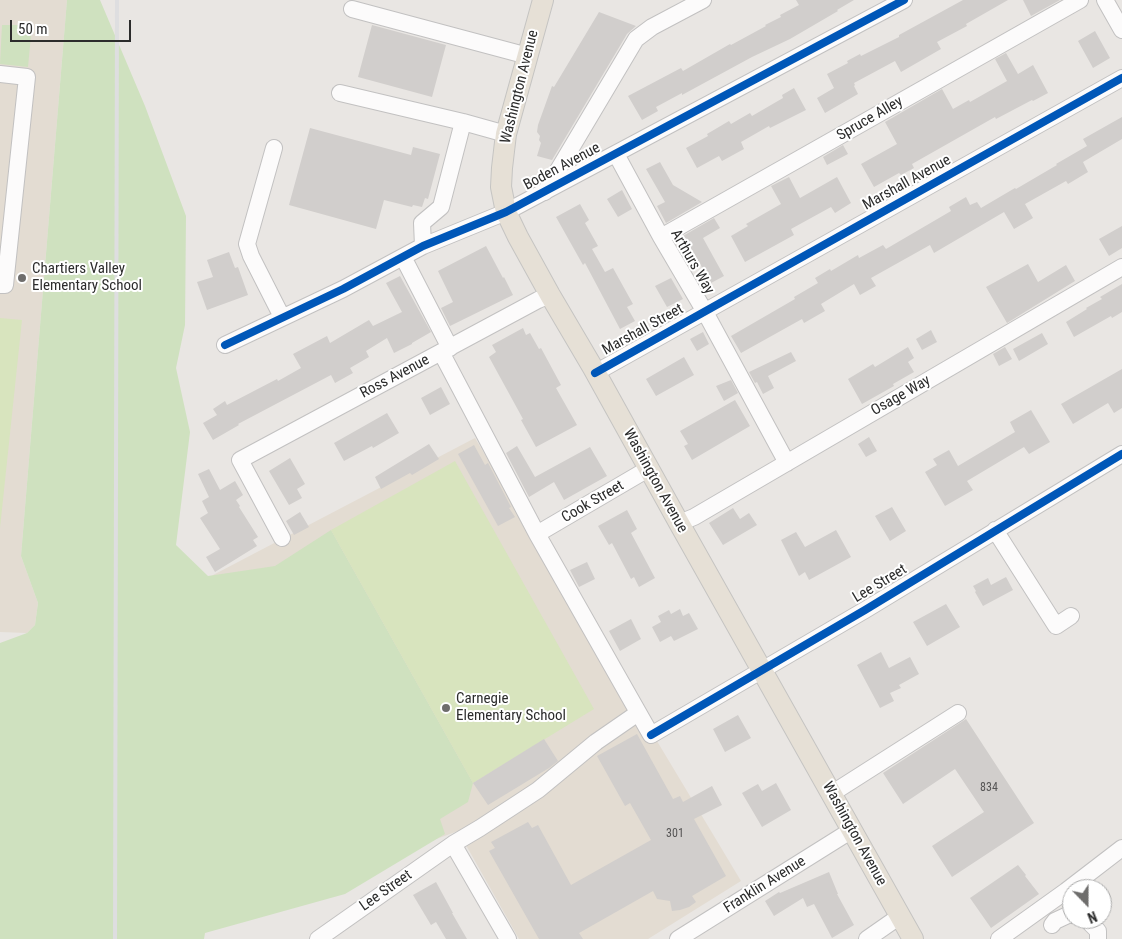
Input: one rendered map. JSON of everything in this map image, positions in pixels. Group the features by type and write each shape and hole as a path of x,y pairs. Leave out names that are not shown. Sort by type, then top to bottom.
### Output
{"main road":[{"name":"Washington Avenue","path":"543,0 506,134 501,187 506,212 550,295 913,939"}],"street":[{"path":"545,192 636,39 652,27 703,0"},
{"name":"Boden Avenue","path":"225,344 343,288 422,246 506,212 904,0"},
{"name":"Spruce Alley","path":"661,237 1080,0"},
{"path":"1105,0 1122,30"},
{"path":"352,9 528,56"},
{"path":"0,74 28,77 5,285 0,285"},
{"name":"Marshall Avenue","path":"705,312 1122,78"},
{"path":"340,93 506,134"},
{"path":"422,246 422,223 441,207 463,122"},
{"path":"274,148 247,244 250,256 282,317"},
{"name":"Arthurs Way","path":"616,154 787,462"},
{"path":"403,257 445,350 537,534 638,713"},
{"name":"Osage Way","path":"679,524 694,518 1122,267"},
{"name":"Ross Avenue","path":"282,538 240,460 550,295"},
{"name":"Marshall Street","path":"595,373 705,312"},
{"name":"Lee Street","path":"318,939 453,844 538,790 596,742 638,713 651,735 865,610 1122,454"},
{"name":"Cook Street","path":"537,534 648,469"},
{"path":"995,530 1056,626 1071,616"},
{"path":"831,794 958,713"},
{"name":"Franklin Avenue","path":"678,939 852,830"},
{"path":"453,844 508,939"},
{"path":"999,939 1122,848"},
{"path":"867,939 900,916"},
{"path":"1052,925 1062,918"}],"shaded area":[{"name":"Chartiers Valley Elementary School","path":"0,0 67,0 21,556 38,603 35,625 27,633 0,632"},
{"name":"Carnegie Elementary School","path":"475,438 741,881 648,939 519,939 458,831 336,876 194,585"}],"green space":[{"path":"67,0 100,0 145,106 186,216 185,325 176,368 190,432 176,545 208,576 275,566 331,530 473,783 468,802 440,819 445,834 345,894 205,933 204,939 0,939 0,643 27,633 35,625 38,603 21,556"},
{"path":"2,25 32,25 28,67 0,64"},
{"path":"0,318 22,320 0,528"},
{"path":"455,461 594,709 473,783 331,530"}],"building":[{"path":"796,0 854,0 790,39 656,107 658,111 642,120 628,96 681,68 683,71 766,26 781,17 780,15 799,5"},
{"path":"963,0 1008,0 966,24 967,26 937,42 941,49 901,72 895,61 854,83 858,94 825,113 817,98 834,88 827,74 860,54 861,56 899,37 899,35"},
{"path":"1023,0 1060,0 1031,16"},
{"path":"599,12 636,26 627,34 552,160 537,156 541,143 537,132 538,125 552,86 554,87"},
{"path":"372,25 446,45 432,97 358,77"},
{"path":"1095,31 1110,58 1093,68 1078,41"},
{"path":"1006,53 1018,74 1033,65 1048,93 996,119 995,117 912,164 914,168 901,175 899,173 874,187 861,164 897,144 885,122 942,89 953,109 969,100 970,102 1007,81 995,59"},
{"path":"794,88 806,110 770,128 769,126 741,142 744,149 722,161 719,156 697,168 686,148 708,136 707,134 729,121 731,124 750,113 752,116 783,98 782,95"},
{"path":"1122,117 1122,139 1083,162 1088,172 1068,184 1066,181 1025,204 1033,218 1014,229 1004,212 934,253 930,245 871,278 876,286 860,295 854,284 821,304 825,311 804,323 802,319 741,353 731,336 795,299 794,297 818,283 815,278 858,255 859,258 883,245 886,249 951,211 949,207 966,197 970,205 977,202 981,208 1087,146 1083,139"},
{"path":"310,128 411,155 413,147 440,154 428,199 425,198 422,207 413,205 412,207 384,200 376,229 289,205"},
{"path":"843,145 848,154 827,165 823,157"},
{"path":"660,162 673,185 702,202 666,223 657,206 665,202 646,169"},
{"path":"789,177 800,198 837,177 851,203 835,213 831,207 791,229 794,235 745,262 731,236 748,226 746,224 781,204 771,186"},
{"path":"622,190 632,209 618,217 607,199"},
{"path":"580,204 589,220 585,223 598,246 592,249 605,272 613,268 633,304 627,307 635,321 620,329 585,263 583,265 556,217"},
{"path":"714,218 720,228 703,238 724,276 711,283 686,240 678,244 676,240"},
{"path":"1122,226 1122,248 1109,256 1099,239"},
{"path":"486,246 513,295 450,326 441,308 453,302 438,271"},
{"path":"229,252 235,268 238,267 248,295 207,310 197,282 213,277 207,260"},
{"path":"1028,264 1038,282 1066,265 1075,281 1007,323 986,287"},
{"path":"400,276 431,332 394,353 387,338 366,351 369,357 350,368 353,373 335,383 331,375 238,424 213,440 203,423 217,415 213,409 225,401 227,405 301,368 293,354 327,336 330,343 369,320 373,326 402,312 386,283"},
{"path":"671,278 683,299 667,307 655,286"},
{"path":"1122,284 1122,312 1112,318 1111,316 1074,337 1066,322 1102,299 1100,297"},
{"path":"523,328 526,335 530,333 539,349 541,348 561,385 556,388 577,425 536,447 489,357 496,352 492,345"},
{"path":"931,330 937,342 922,350 916,339"},
{"path":"703,332 709,344 697,351 690,339"},
{"path":"1042,333 1048,344 1019,361 1013,349"},
{"path":"908,347 914,358 908,362 914,372 862,404 848,379 873,364 875,367"},
{"path":"1005,347 1012,359 999,366 993,354"},
{"path":"791,352 796,361 768,376 774,388 763,394 749,372"},
{"path":"684,357 694,375 656,396 646,379"},
{"path":"1122,369 1122,408 1114,413 1108,403 1073,424 1061,404"},
{"path":"731,380 738,393 724,401 716,386"},
{"path":"441,387 450,404 430,415 421,398"},
{"path":"735,400 750,426 692,460 684,446 688,444 680,431"},
{"path":"1031,410 1050,442 1029,454 1024,447 967,481 973,490 945,506 925,472 937,465 933,459 949,450 958,466 1015,432 1010,422"},
{"path":"387,413 399,433 373,448 372,446 344,461 334,443"},
{"path":"869,437 877,451 866,457 858,444"},
{"path":"429,444 439,459 412,475 410,473 381,489 375,477"},
{"path":"474,445 485,465 488,463 515,517 498,526 458,454"},
{"path":"517,446 535,477 590,447 607,476 564,500 554,482 529,497 506,453"},
{"path":"290,458 305,484 297,489 302,498 289,505 269,471"},
{"path":"209,469 220,490 235,481 243,495 236,500 258,537 253,540 257,546 215,572 206,557 220,549 200,518 208,513 202,501 209,497 198,474"},
{"path":"892,507 906,531 890,541 875,516"},
{"path":"733,508 740,519 749,513 757,525 723,545 709,523"},
{"path":"627,510 637,529 631,533 655,578 639,587 634,577 631,579 612,543 609,545 598,526"},
{"path":"300,512 309,527 294,535 286,521"},
{"path":"836,530 851,557 809,580 805,572 799,576 781,540 796,532 805,547"},
{"path":"587,562 595,579 579,587 570,570"},
{"path":"1006,577 1013,590 983,606 973,586 988,578 991,585"},
{"path":"946,604 960,627 927,646 913,622"},
{"path":"680,609 683,616 689,613 698,629 674,641 671,636 660,642 652,627 661,622 658,616 669,610 671,614"},
{"path":"631,619 641,639 620,651 609,631"},
{"path":"881,652 889,668 910,657 919,674 899,685 901,688 890,693 894,701 880,708 857,665"},
{"path":"738,715 751,738 725,752 713,729"},
{"path":"966,719 1034,823 952,877 932,846 984,812 955,769 903,804 883,773"},
{"name":"Carnegie Elementary School","path":"637,734 673,799 680,796 683,802 712,786 722,805 694,819 726,876 692,896 696,902 689,907 672,911 670,901 657,899 653,891 579,933 583,939 539,939 489,851 495,848 491,842 528,822 532,828 538,825 571,885 651,840 630,803 625,806 597,756"},
{"path":"544,739 558,761 488,805 473,783"},
{"path":"776,783 791,810 762,827 742,793 758,784 762,791"},
{"path":"1018,865 1039,894 991,928 970,898"},
{"path":"829,872 837,894 854,925 832,938 814,904 807,907 803,898 774,916 765,901 779,892"},
{"path":"436,882 467,939 446,939 436,922 431,925 413,895"}],"railway":[{"path":"115,939 117,0"}],"cycle path":[{"path":"225,345 343,289 423,246 506,212 904,0"},
{"path":"595,373 1122,78"},
{"path":"651,735 865,610 1122,454"}],"place":[{"name":"Chartiers Valley Elementary School","path":"22,278"},
{"name":"Carnegie Elementary School","path":"446,708"}]}
